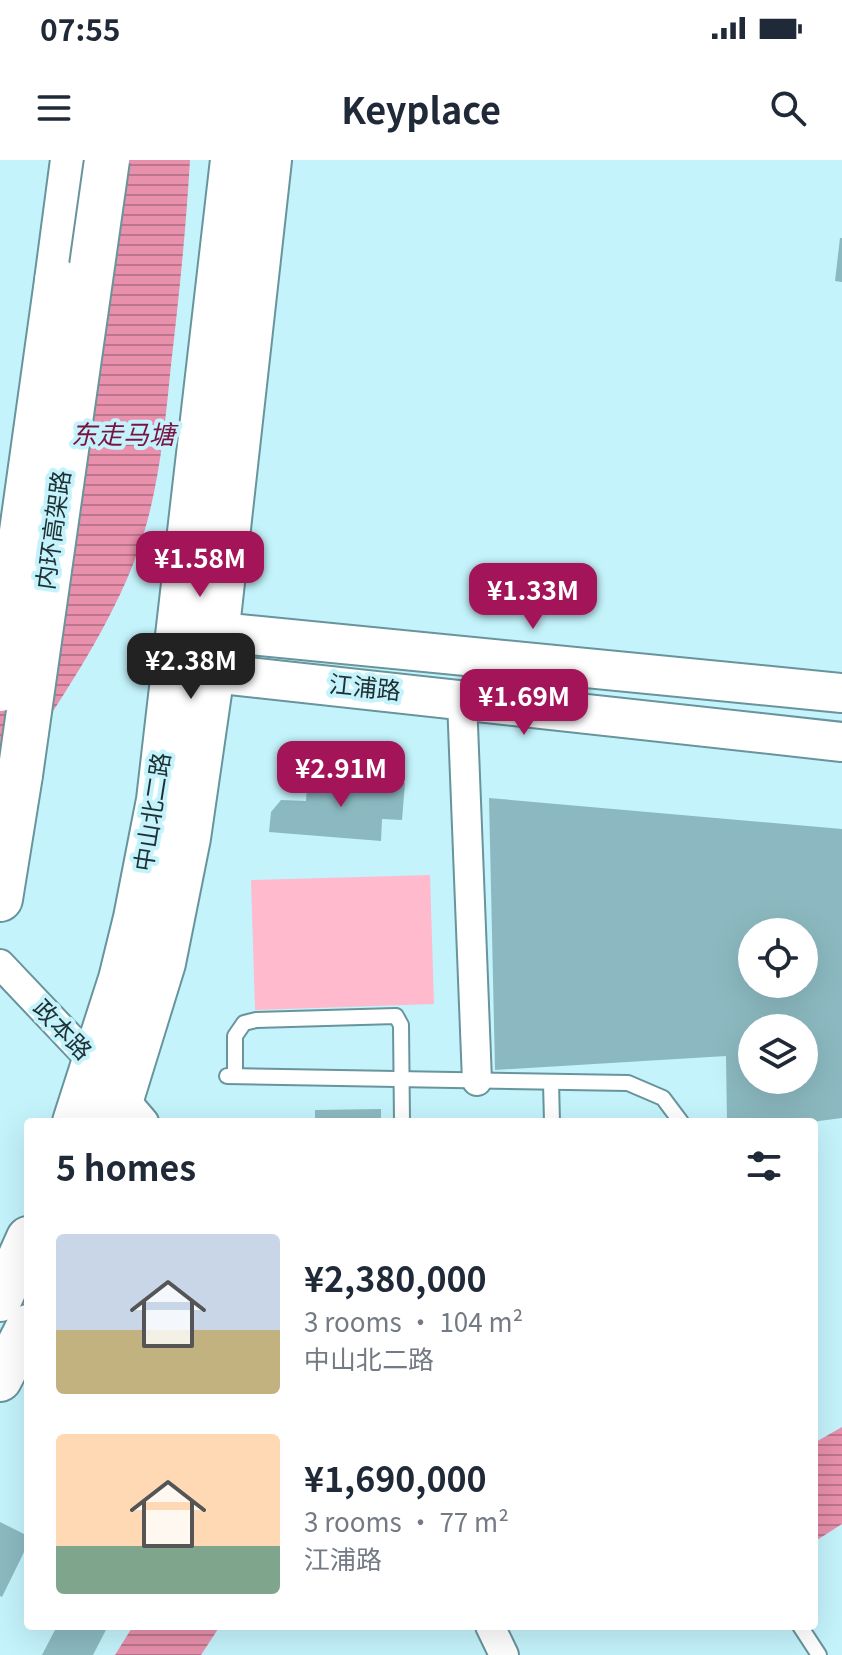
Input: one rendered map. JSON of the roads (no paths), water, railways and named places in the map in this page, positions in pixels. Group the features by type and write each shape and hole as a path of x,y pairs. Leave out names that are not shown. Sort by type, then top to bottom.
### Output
{"highway":[{"path":"57,281 60,160"},
{"name":"内环高架路","path":"0,689 73,160"},
{"name":"内环高架路","path":"0,899 107,160"}],"main road":[{"name":"中山北二路","path":"127,1113 164,963 189,838 188,656 232,160"},
{"name":"中山北二路","path":"75,1118 120,979 135,918 188,656 218,631 270,160"},
{"name":"江浦路","path":"218,631 842,693"},
{"name":"江浦路","path":"188,656 842,742"},
{"path":"0,1300 24,1247"},
{"path":"0,1380 24,1334"}],"street":[{"path":"462,700 477,1081"},
{"name":"政本路","path":"0,964 92,1061 127,1113"},
{"path":"492,1630 504,1655"}],"lane":[{"path":"402,1118 401,1080 401,1025 396,1016 256,1020 244,1023 235,1036 231,1076 401,1080 628,1083 663,1098 678,1118"},
{"path":"551,1082 552,1118"},
{"path":"803,1630 819,1655"}],"water":[{"name":"东走马塘","path":"118,160 190,160 177,314 154,493 141,543 119,597 71,682 0,792 0,653"},
{"path":"842,1427 842,1524 818,1539 818,1441"},
{"path":"131,1630 217,1630 201,1655 115,1655"}]}
